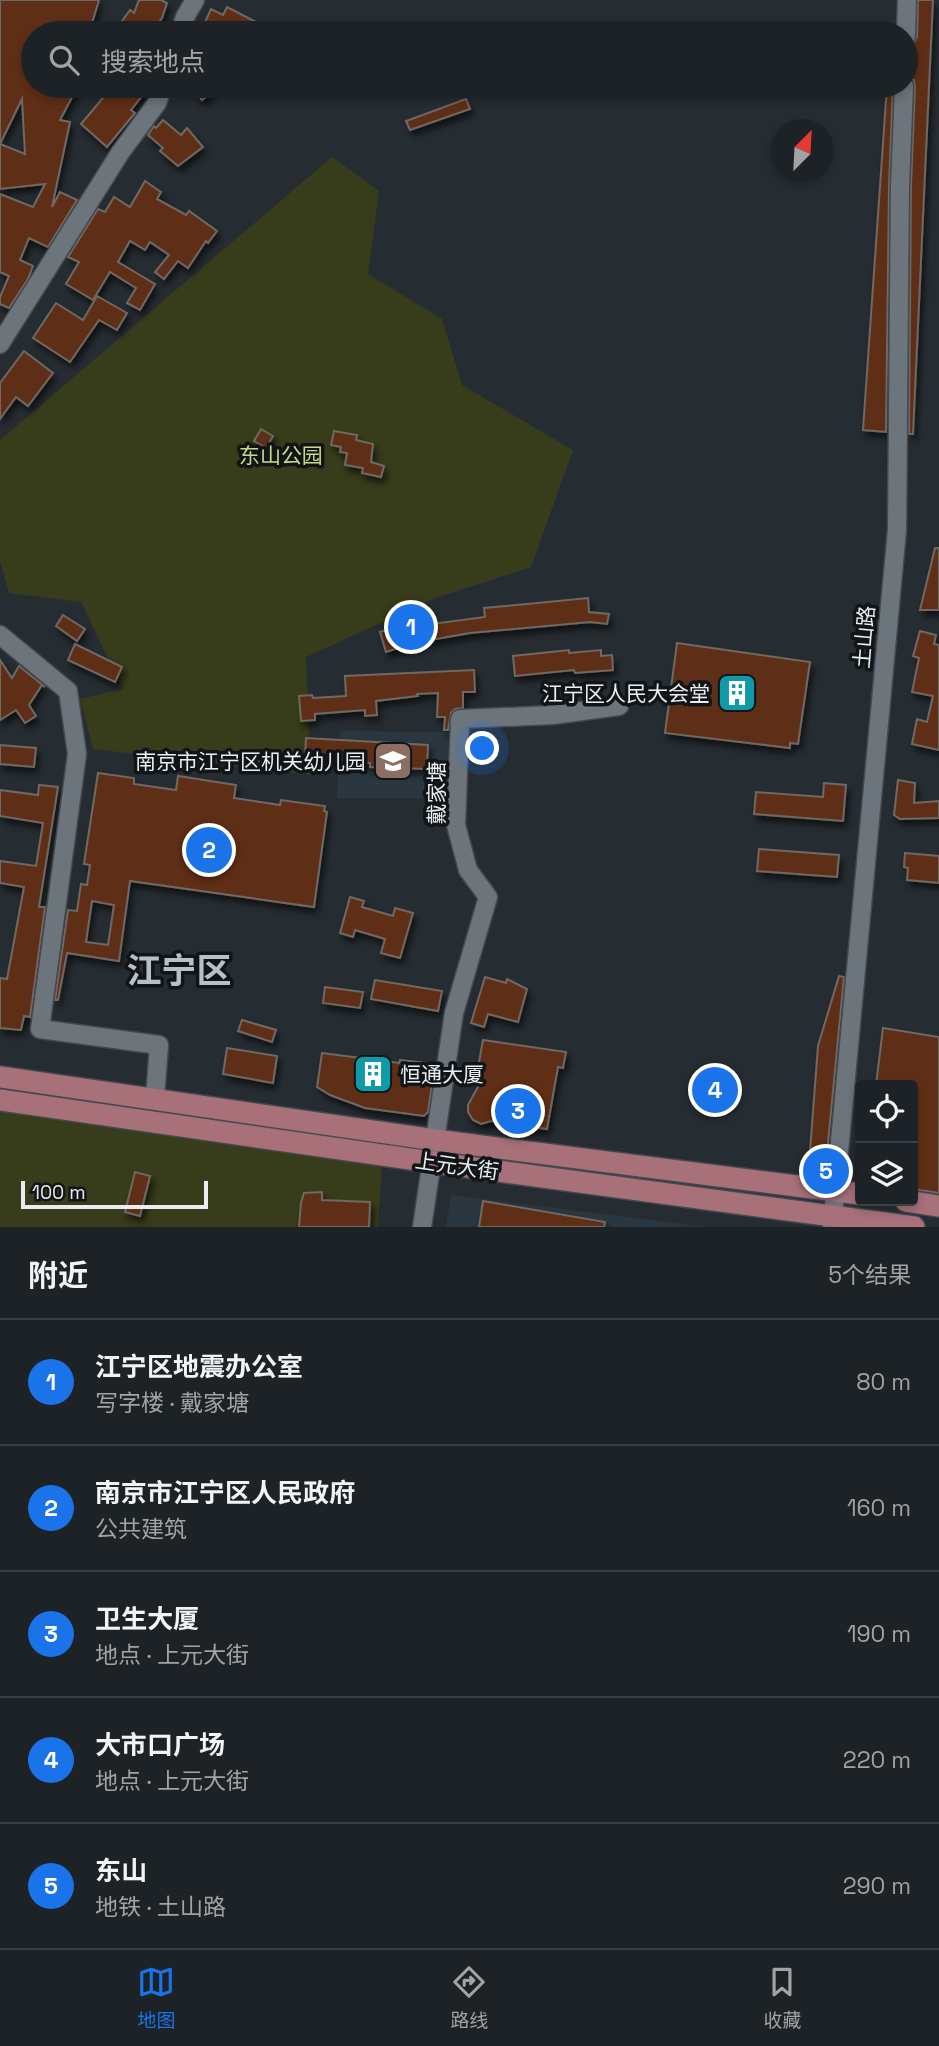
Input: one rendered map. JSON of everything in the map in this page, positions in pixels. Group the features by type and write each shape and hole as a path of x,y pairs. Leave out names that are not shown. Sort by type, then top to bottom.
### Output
{"main road":[{"name":"上元大街","path":"0,1077 435,1140 855,1193"},
{"name":"上元大街","path":"0,1100 832,1222 914,1227"},
{"path":"918,1203 939,1206"}],"street":[{"path":"184,21 195,0"},
{"path":"906,21 907,0"},
{"path":"0,344 120,153 159,98"},
{"name":"土山路","path":"832,1222 897,530 900,186 904,98"},
{"path":"0,635 68,691 77,754 40,1029 159,1045 155,1098"},
{"name":"戴家塘","path":"435,1140 454,1013 488,897 468,870 456,825 460,719 553,715 620,706"},
{"path":"422,1227 435,1140"}],"shaded area":[{"name":"南京市江宁区机关幼儿园","path":"340,731 448,732 448,790 431,798 337,798"},
{"path":"451,1195 706,1227 446,1227"}],"green space":[{"name":"东山公园","path":"332,157 379,191 368,274 442,319 462,385 573,450 531,567 433,599 306,657 311,775 93,749 80,699 123,689 81,602 9,593 0,561 0,440"},
{"path":"0,1109 382,1165 378,1227 0,1227"}],"building":[{"path":"0,0 99,0 93,21 21,21 21,98 72,98 60,120 70,122 52,207 60,192 77,200 48,247 29,238 20,260 33,266 28,279 9,308 0,304 0,297 9,276 0,272 0,194 33,207 45,184 0,189","holes":["22,99 25,154 0,144"]},
{"path":"139,0 161,0 167,3 160,21 122,21 130,10 134,13"},
{"path":"918,0 933,0 913,434 909,434 911,186 915,98 918,98"},
{"path":"227,7 254,21 206,21 211,9 223,15"},
{"path":"103,98 140,98 131,110 135,113 107,147 81,124"},
{"path":"886,98 893,98 886,432 863,430"},
{"path":"466,99 470,109 410,130 406,121"},
{"path":"163,120 181,135 187,128 203,147 178,166 160,151 163,148 148,135 154,126 156,128"},
{"path":"145,181 161,192 157,199 186,215 189,211 217,231 208,243 206,241 188,268 178,261 164,279 155,272 169,255 150,242 145,250 130,241 118,262 155,284 140,310 127,303 136,288 110,272 93,300 66,284 79,262 68,257 98,209 105,212 114,197 130,207"},
{"path":"97,296 127,313 117,330 99,320 70,362 33,338 56,303 83,320"},
{"path":"24,351 53,373 28,406 16,397 0,419 0,383"},
{"path":"261,429 273,436 266,448 254,441"},
{"path":"334,431 357,435 356,440 373,444 371,462 384,466 381,477 362,473 363,468 345,465 347,453 340,452 341,447 331,445"},
{"path":"935,548 939,548 939,610 920,610"},
{"path":"588,598 589,612 609,614 607,624 590,622 430,638 386,652 380,632 423,618 425,625 485,617 484,608"},
{"path":"63,615 85,629 77,641 56,626"},
{"path":"920,631 936,635 934,644 939,645 939,750 912,744 917,719 927,722 933,696 912,692 919,658 913,656"},
{"name":"江宁区人民大会堂","path":"677,643 810,662 798,744 790,743 790,748 665,733"},
{"path":"75,644 122,667 115,682 68,660"},
{"path":"569,650 569,653 601,650 601,656 612,655 613,670 575,673 574,670 515,676 513,656"},
{"path":"0,660 12,678 19,666 45,687 42,685 29,705 36,716 25,723 16,710 0,720"},
{"path":"474,670 475,692 463,692 463,708 455,709 451,713 448,730 444,730 445,717 437,717 438,693 376,701 377,715 365,716 365,710 315,714 315,720 301,721 299,696 346,696 345,676"},
{"path":"306,738 428,745 427,769 370,767 370,763 305,759"},
{"path":"0,745 36,748 34,767 0,764"},
{"path":"98,773 134,778 134,784 176,790 178,776 236,785 234,798 280,805 281,800 325,806 324,811 327,812 314,907 130,881 119,961 67,953 58,1000 55,1000 68,910 77,911 81,884 87,885 90,865 84,864","holes":["92,901 114,905 108,945 86,942"]},
{"path":"898,780 915,783 914,803 939,801 939,818 900,819 894,815"},
{"path":"824,783 846,785 843,821 754,814 756,792 823,797"},
{"path":"39,785 58,787 39,907 45,907 30,1017 24,1016 21,1030 0,1028 0,978 7,979 24,887 0,883 0,861 36,866 43,823 0,816 0,790 38,795"},
{"path":"759,849 839,855 837,877 757,871"},
{"path":"905,853 939,856 939,883 907,880"},
{"path":"350,897 364,901 362,907 393,916 395,908 413,913 400,958 381,953 385,939 355,930 353,937 340,933"},
{"path":"839,976 844,977 827,1153 810,1151 818,1046"},
{"path":"485,977 506,983 507,979 527,989 518,1022 488,1014 484,1027 471,1023"},
{"path":"375,980 442,991 438,1011 371,999"},
{"path":"325,987 363,992 360,1008 323,1003"},
{"path":"242,1020 276,1030 272,1042 238,1031"},
{"path":"883,1028 939,1037 939,1193 918,1190 918,1080 877,1080"},
{"path":"483,1040 566,1052 563,1068 558,1067 547,1129 491,1121 481,1124 473,1120 468,1112 468,1105 479,1085 475,1084"},
{"path":"227,1048 277,1056 273,1083 223,1074"},
{"name":"恒通大厦","path":"322,1053 399,1063 400,1060 435,1064 428,1112 424,1116 365,1108 330,1095 317,1087"},
{"path":"135,1172 150,1176 140,1216 125,1212"},
{"path":"322,1192 322,1200 370,1202 369,1227 299,1227 304,1193"},
{"path":"483,1201 605,1222 604,1227 479,1227"}],"place":[{"name":"江宁区地震办公室","path":"411,627"},
{"name":"江宁区人民大会堂","path":"737,693"},
{"name":"南京市江宁区机关幼儿园","path":"393,761"},
{"name":"南京市江宁区人民政府","path":"209,850"},
{"name":"恒通大厦","path":"373,1074"},
{"name":"大市口广场","path":"715,1090"},
{"name":"卫生大厦","path":"518,1111"},
{"name":"东山","path":"826,1171"}],"district":[{"name":"江宁区","path":"179,971"}]}
